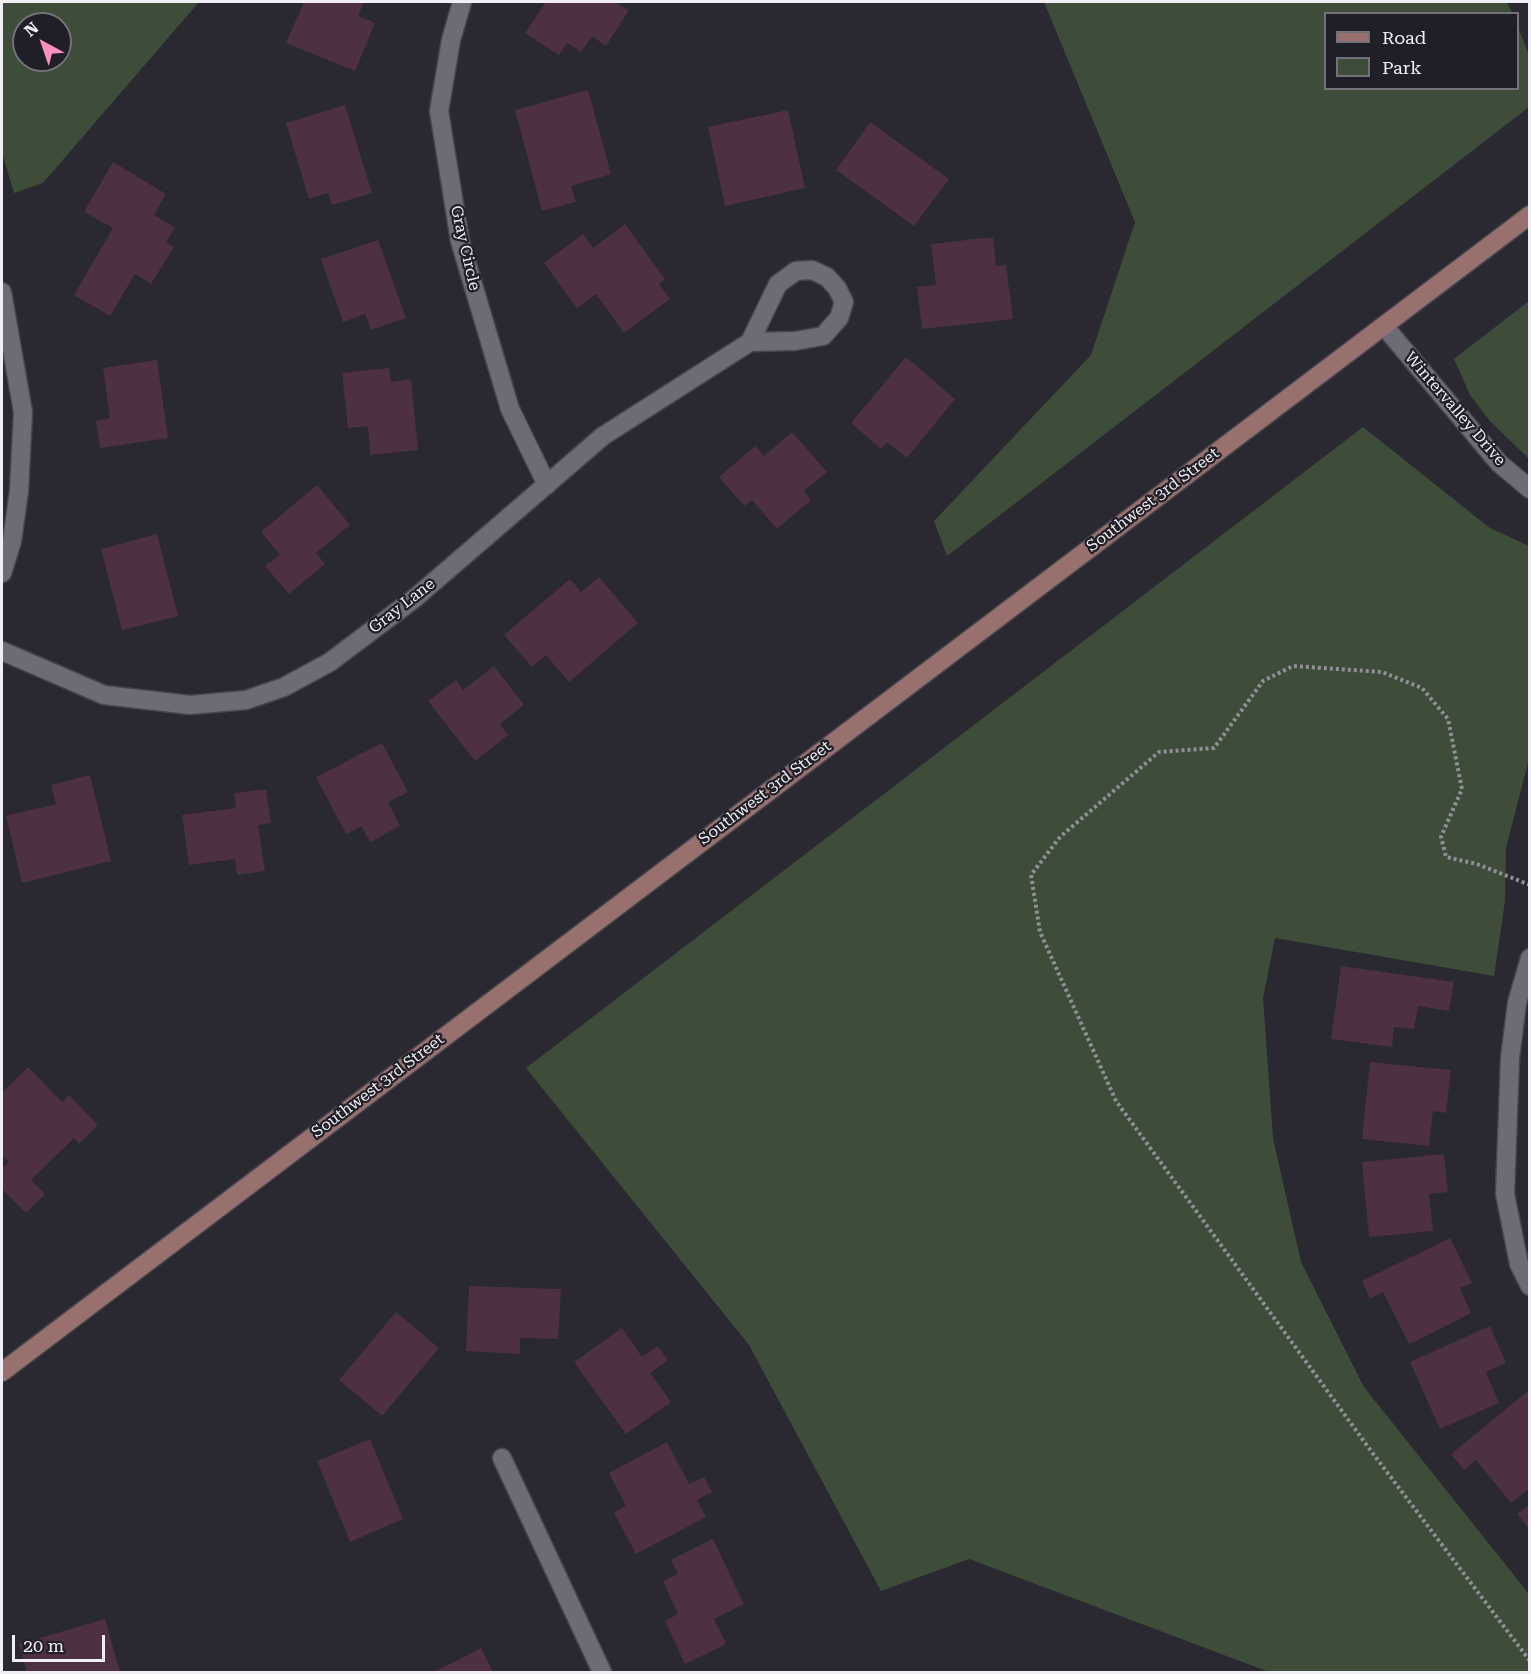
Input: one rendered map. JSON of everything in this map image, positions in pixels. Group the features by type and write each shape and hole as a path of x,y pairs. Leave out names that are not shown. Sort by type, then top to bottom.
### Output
{"main road":[{"name":"Southwest 3rd Street","path":"2,1372 1530,215"}],"street":[{"name":"Gray Circle","path":"462,2 451,40 439,111 460,241 510,409 547,485"},
{"path":"812,270 827,277 837,288 844,302 839,318 822,336 795,341 750,342 778,284 796,271 812,270"},
{"path":"2,292 22,412 19,491 12,541 2,573"},
{"name":"Wintervalley Drive","path":"1384,326 1499,462 1530,489"},
{"name":"Gray Lane","path":"2,651 104,694 190,705 246,700 284,687 330,662 415,598 603,436 750,342"},
{"path":"1530,958 1517,1003 1510,1058 1505,1194 1519,1264 1530,1286"},
{"path":"502,1458 602,1672"}],"path":[{"path":"1530,885 1477,864 1446,856 1441,837 1462,789 1448,719 1422,688 1382,672 1293,666 1263,681 1214,748 1159,752 1060,837 1031,875 1040,932 1116,1101 1374,1455 1530,1661"}],"green space":[{"path":"2,2 199,2 43,183 14,193 2,153"},
{"path":"1044,2 1507,2 1512,12 1324,12 1324,90 1519,90 1519,30 1529,55 1529,107 947,556 934,521 1091,355 1135,222"},
{"path":"1529,301 1529,459 1490,421 1470,395 1454,359"},
{"path":"1363,427 1490,528 1529,546 1529,759 1506,848 1505,901 1494,976 1275,938 1263,998 1273,1138 1301,1262 1364,1387 1529,1594 1529,1672 1269,1672 969,1559 881,1591 749,1345 526,1068"}],"building":[{"path":"304,2 364,2 358,16 375,23 355,71 286,43"},
{"path":"546,2 615,2 629,10 606,46 592,36 581,52 567,43 559,55 525,33"},
{"path":"588,90 611,174 571,186 576,202 542,211 515,110"},
{"path":"345,105 372,193 332,205 328,193 309,199 286,123"},
{"path":"788,110 805,188 725,206 708,127"},
{"path":"870,122 949,179 914,226 836,170"},
{"path":"113,162 166,194 154,215 175,227 166,242 174,247 151,284 135,274 110,316 74,295 113,228 84,212"},
{"path":"625,224 665,279 659,284 670,299 624,333 596,294 577,308 544,263 583,234 593,248"},
{"path":"993,237 996,266 1006,265 1013,319 922,329 917,287 936,285 931,244"},
{"path":"378,240 406,318 371,330 365,314 343,322 321,259"},
{"path":"906,357 955,399 907,458 887,442 881,449 851,423"},
{"path":"157,360 168,438 100,448 96,421 110,418 103,368"},
{"path":"389,368 391,382 411,379 418,450 370,455 368,426 348,428 342,373"},
{"path":"792,432 827,472 804,491 811,500 777,529 752,500 744,506 719,477 755,446 764,456"},
{"path":"317,485 350,525 316,553 325,564 289,594 265,566 280,555 261,532"},
{"path":"157,534 178,616 122,630 101,549"},
{"path":"599,577 638,623 569,682 546,655 532,667 504,635 570,579 581,592"},
{"path":"494,666 524,705 500,724 508,735 475,761 428,701 456,680 463,690"},
{"path":"382,743 408,792 388,802 400,826 370,842 361,826 346,834 316,777"},
{"path":"90,775 111,861 22,883 6,816 56,804 51,785"},
{"path":"266,789 271,823 258,825 265,871 237,875 235,859 189,865 182,815 236,808 234,793"},
{"path":"1341,966 1454,982 1449,1011 1418,1006 1414,1029 1394,1027 1392,1047 1331,1039"},
{"path":"1370,1062 1451,1070 1446,1113 1433,1111 1429,1146 1362,1139"},
{"path":"28,1067 62,1102 69,1095 98,1125 79,1144 74,1138 31,1180 45,1194 26,1213 2,1189 2,1168 9,1162 2,1155 2,1093"},
{"path":"1444,1154 1448,1192 1429,1194 1433,1231 1369,1237 1362,1162"},
{"path":"1450,1238 1472,1283 1460,1288 1471,1313 1409,1344 1383,1292 1370,1299 1362,1281"},
{"path":"469,1286 561,1289 558,1339 520,1338 520,1354 466,1351"},
{"path":"396,1312 439,1348 382,1416 339,1380"},
{"path":"1490,1326 1506,1363 1486,1372 1499,1403 1440,1429 1410,1362"},
{"path":"622,1328 642,1357 658,1346 668,1360 650,1373 671,1402 626,1434 574,1362"},
{"path":"1528,1391 1530,1488 1511,1503 1476,1460 1464,1470 1451,1454"},
{"path":"370,1439 403,1519 350,1542 317,1461"},
{"path":"667,1442 689,1484 704,1477 712,1492 697,1500 706,1517 636,1554 614,1513 626,1506 609,1473"},
{"path":"1530,1504 1530,1530 1517,1514"},
{"path":"713,1539 744,1604 714,1619 726,1644 685,1664 665,1621 678,1614 663,1581 678,1574 671,1560"},
{"path":"105,1619 120,1672 27,1672 19,1644"},
{"path":"481,1648 493,1672 434,1672"}]}
